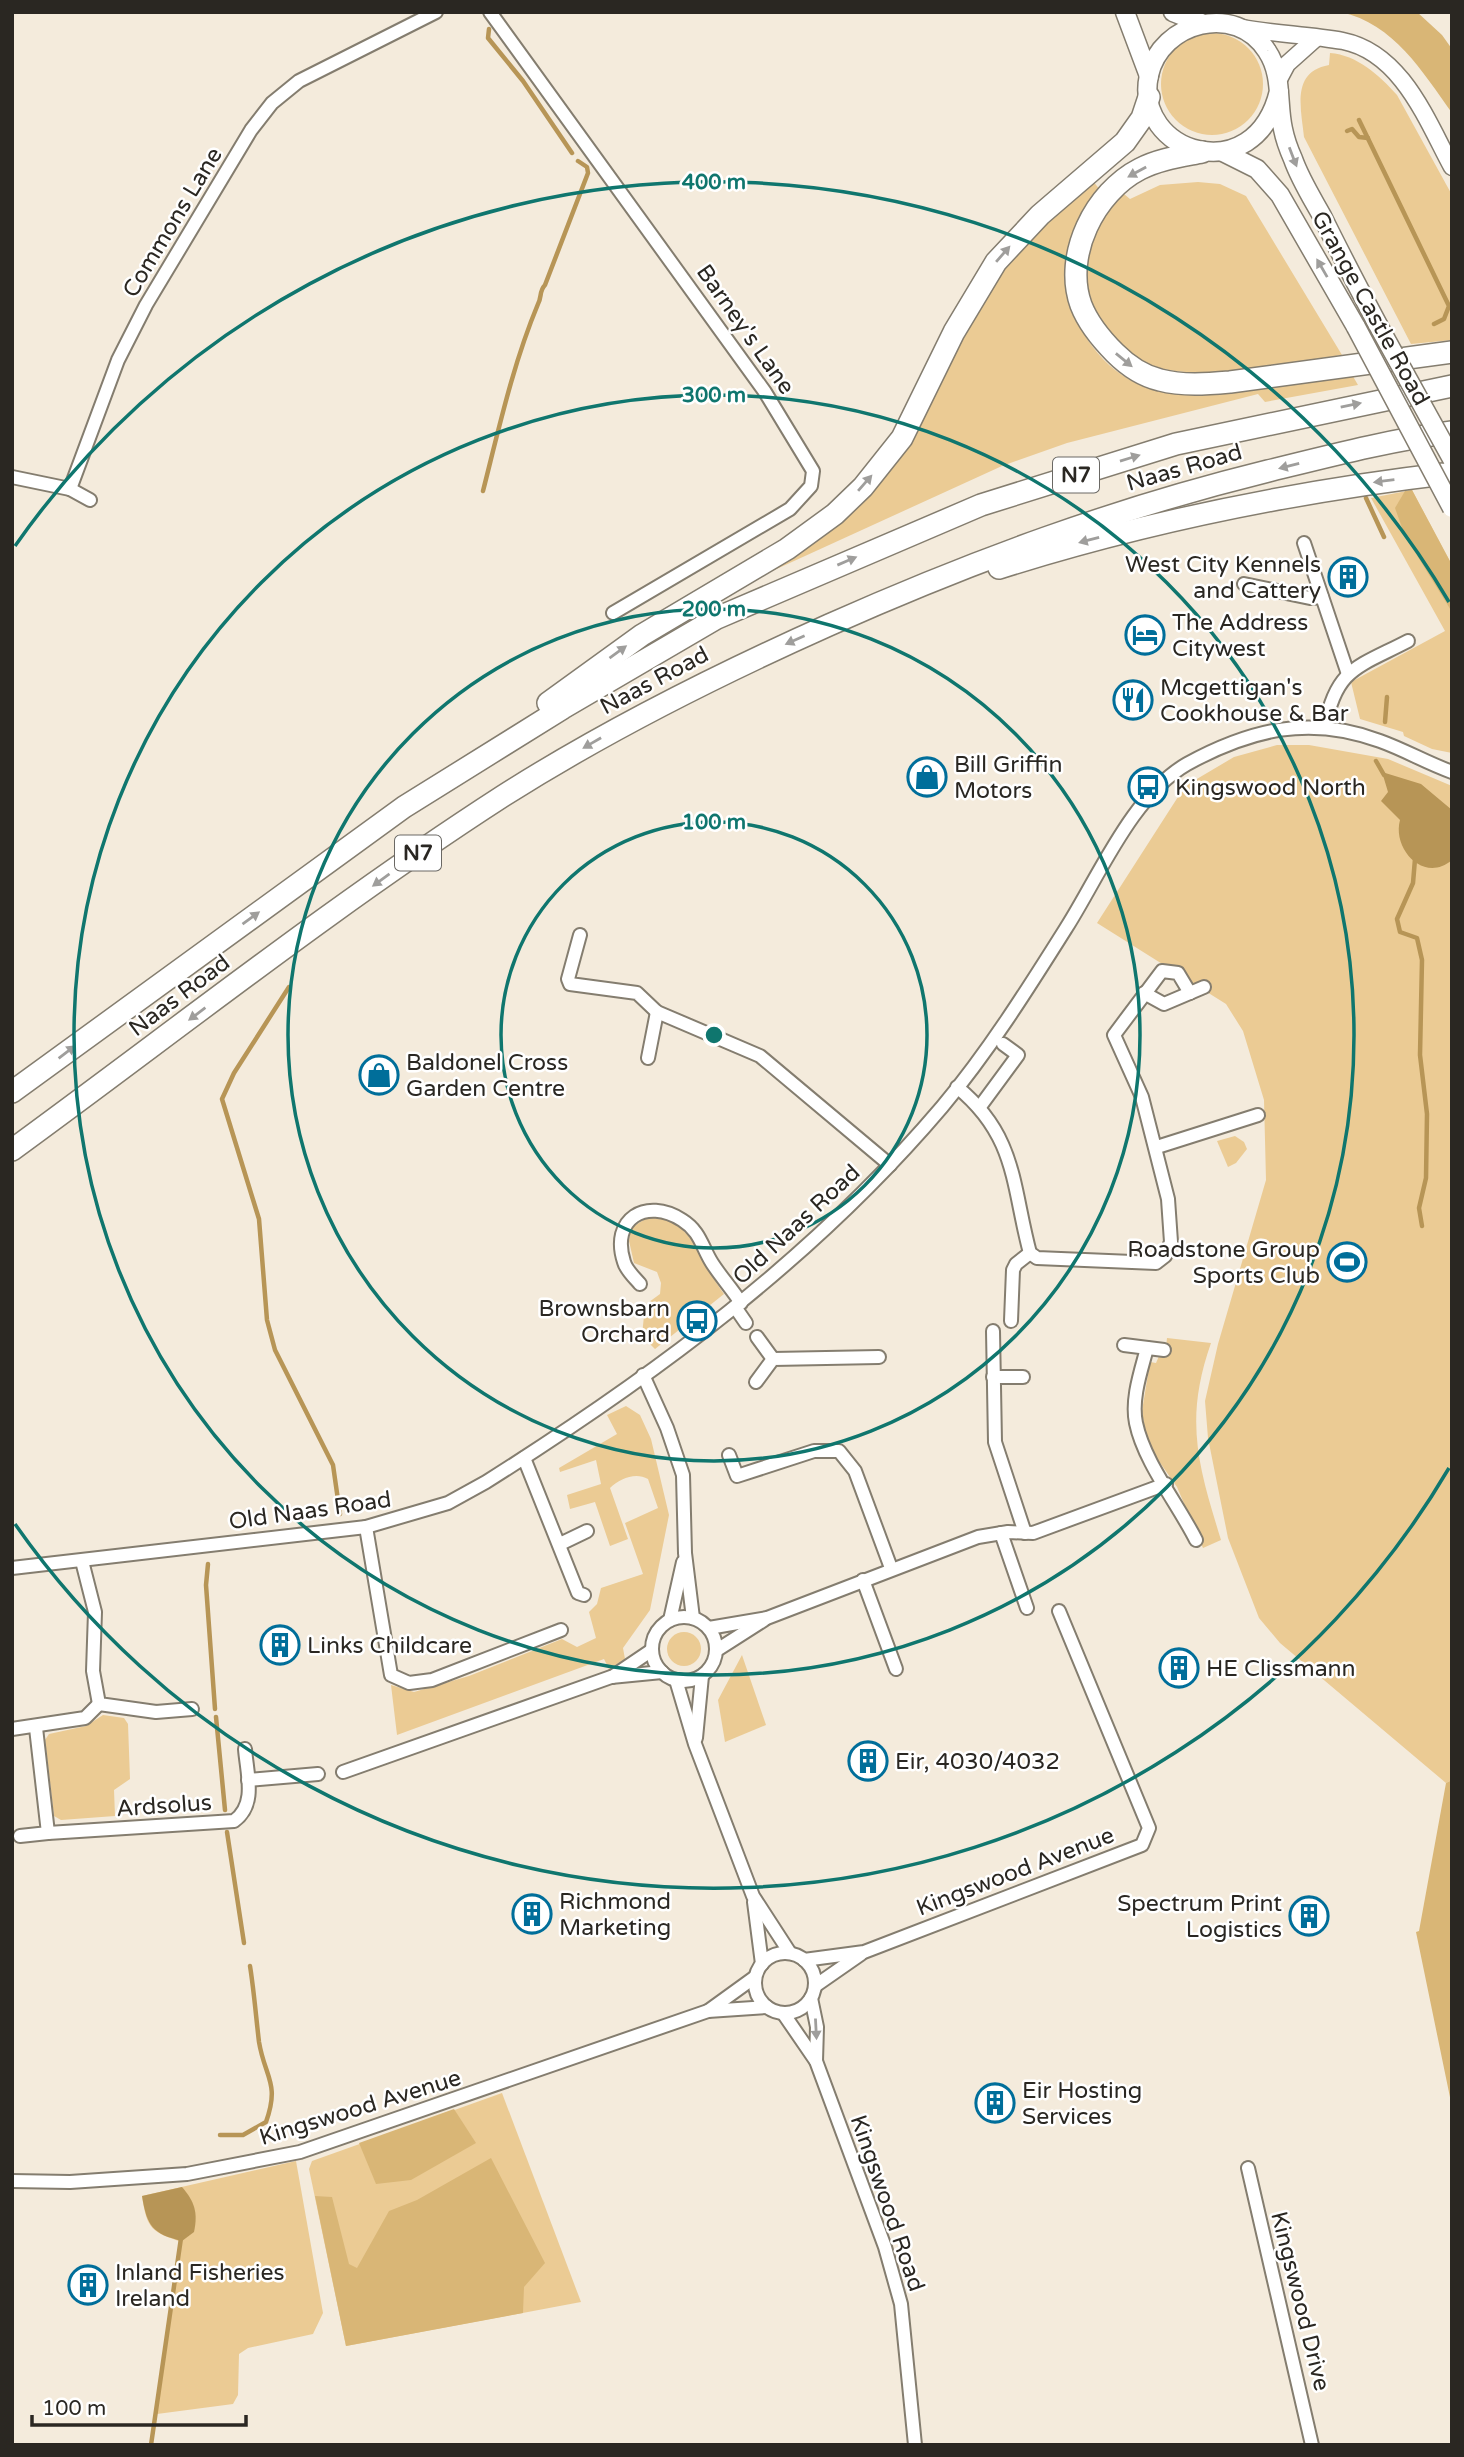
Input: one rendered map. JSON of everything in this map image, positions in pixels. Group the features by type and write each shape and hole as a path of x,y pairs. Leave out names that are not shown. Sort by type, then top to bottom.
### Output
{"highway":[{"name":"N7","path":"404,807 642,635 788,549 863,487 902,438 954,332 996,262 1040,215 1125,142 1142,118 1149,86"},
{"path":"1213,152 1142,168 1125,178 1106,195 1084,235 1077,279 1080,304 1104,342 1128,365 1159,380 1193,384 1230,383 1452,352"},
{"name":"Naas Road","path":"12,1092 404,807 563,708 717,618 981,505 1176,444 1452,386"},
{"name":"Naas Road","path":"12,1150 410,859 505,795 609,733 732,668 986,557 1184,492 1341,453 1452,432"},
{"name":"N7","path":"857,612 1068,546 1162,521 1317,490 1452,472"}],"main road":[{"name":"Grange Castle Road","path":"1125,12 1157,120 1172,139 1257,169 1280,195 1356,327 1452,508"},
{"path":"1173,12 1200,23"},
{"path":"1149,86 1155,57 1167,41 1182,30 1200,23 1220,23 1240,28"},
{"name":"Grange Castle Road","path":"1240,28 1266,49 1279,86 1283,129 1294,162 1378,325 1452,458"},
{"path":"1213,152 1244,145 1262,131 1274,113 1279,86"}],"street":[{"name":"Commons Lane","path":"70,489 105,390 146,305 251,130 272,103 299,81 436,12"},
{"name":"Barney's Lane","path":"490,12 765,392 813,471 811,486 790,509 613,613"},
{"path":"1240,28 1356,45 1392,68 1414,97 1452,167"},
{"path":"1279,86 1287,64 1315,39"},
{"path":"12,477 70,489 90,500"},
{"path":"1304,543 1348,674"},
{"path":"1244,584 1310,598 1322,597"},
{"path":"1325,727 1330,699 1348,674 1408,641"},
{"name":"Old Naas Road","path":"12,1568 366,1527 448,1503 524,1458 643,1375 738,1305 819,1238 890,1165 957,1087 988,1046 1069,923 1123,832 1150,796 1174,772 1241,737 1288,729 1325,727 1382,741 1452,772"},
{"path":"580,935 568,979 570,984 637,993 657,1012 760,1056 890,1165"},
{"path":"957,1087 979,1108 1001,1141 1013,1168 1030,1253 1037,1258 1149,1265 1161,1260 1171,1242 1168,1199 1157,1147 1142,1097 1115,1035 1162,971 1170,970 1182,978 1190,993"},
{"path":"1144,993 1164,1004 1204,987"},
{"path":"648,1058 657,1012"},
{"path":"979,1108 1018,1055 1003,1044"},
{"path":"1157,1147 1258,1115"},
{"path":"640,1284 624,1265 621,1236 632,1216 641,1211 666,1213 693,1228 746,1322"},
{"path":"1011,1321 1013,1270 1016,1264 1030,1253"},
{"path":"993,1331 995,1443 1025,1533"},
{"path":"757,1337 773,1359"},
{"path":"1124,1345 1164,1350"},
{"path":"1147,1348 1135,1401 1135,1422 1143,1446 1196,1540"},
{"path":"773,1359 879,1357"},
{"path":"756,1382 773,1359"},
{"path":"643,1375 667,1428 682,1475 685,1553 693,1618"},
{"path":"993,1377 1023,1377"},
{"path":"729,1455 737,1476 814,1451 839,1451 855,1471 891,1568"},
{"path":"524,1458 578,1593 584,1595"},
{"path":"611,1677 662,1672 676,1680 694,1680 710,1669 717,1650 767,1618 891,1568 978,1537 1025,1533 1056,1525 1166,1483"},
{"path":"366,1527 391,1675 409,1683 432,1680 561,1630"},
{"path":"560,1544 587,1531"},
{"path":"1001,1533 1027,1608"},
{"path":"670,1620 685,1553"},
{"path":"82,1561 94,1612 93,1671 99,1704"},
{"path":"863,1580 896,1668"},
{"name":"Kingswood Avenue","path":"804,1960 864,1952 1142,1845 1149,1828 1059,1611"},
{"path":"662,1672 652,1650 656,1632 670,1620 693,1618 709,1628 717,1650"},
{"path":"709,1628 767,1618"},
{"path":"343,1772 611,1677 652,1650"},
{"path":"695,1744 702,1676"},
{"path":"676,1680 695,1744 753,1896 790,1954"},
{"path":"99,1704 156,1712 192,1709"},
{"path":"12,1729 36,1728 85,1718 99,1704"},
{"path":"36,1728 48,1833"},
{"name":"Ardsolus","path":"20,1836 234,1821 245,1814 249,1801 245,1749"},
{"path":"248,1780 318,1774"},
{"path":"753,1896 762,1964"},
{"name":"Kingswood Avenue","path":"813,1992 864,1952"},
{"path":"790,1954 804,1960 813,1971 813,1992 799,2010 783,2013 767,2007 755,1989 755,1977 762,1964 775,1955 790,1954"},
{"name":"Kingswood Avenue","path":"708,2011 755,1977"},
{"name":"Kingswood Road","path":"813,1992 817,2028 816,2061"},
{"name":"Kingswood Avenue","path":"12,2181 70,2182 187,2174 300,2152 708,2011 767,2007"},
{"name":"Kingswood Road","path":"783,2013 816,2061 885,2246 901,2304 915,2445"},
{"name":"Kingswood Drive","path":"1248,2168 1312,2445"}],"shaded area":[{"path":"1341,12 1417,12 1442,35 1452,49 1452,113 1418,66 1392,38 1360,18"},
{"path":"1212,33 1231,37 1248,48 1259,65 1263,84 1259,103 1248,120 1231,131 1212,135 1193,131 1176,120 1165,103 1161,84 1165,65 1176,48 1193,37"},
{"path":"1330,53 1367,67 1397,95 1452,195 1452,340 1411,344 1304,137 1301,93 1304,83 1317,69 1329,65"},
{"path":"1093,181 1100,190 1082,215 1070,242 1067,288 1070,303 1083,333 1116,370 1145,387 1181,393 1255,388 1351,373 1358,385 1265,402 1258,394 1067,443 1002,466 770,572 835,527 942,373 994,278 1020,246"},
{"path":"1198,182 1220,184 1246,196 1342,355 1271,367 1194,372 1158,368 1127,354 1103,331 1089,294 1087,265 1093,240 1106,216 1124,194 1130,199 1160,185"},
{"path":"1412,490 1452,565 1452,753 1432,749 1404,736 1403,732 1360,719 1351,682 1445,631 1371,498"},
{"path":"1412,490 1452,565 1452,612 1405,536 1395,508 1405,491"},
{"name":"Roadstone Group Sports Club","path":"1277,745 1309,745 1388,759 1452,786 1452,1780 1446,1783 1280,1643 1259,1618 1228,1538 1208,1438 1205,1401 1218,1344 1266,1180 1264,1100 1243,1031 1226,1004 1097,923 1185,786 1234,757"},
{"path":"1382,772 1421,784 1452,810 1452,860 1431,868 1412,860 1401,842 1400,820 1381,801 1388,792"},
{"path":"1235,1136 1244,1142 1247,1149 1236,1163 1228,1167 1217,1141"},
{"path":"648,1217 676,1224 686,1233 724,1294 655,1349 642,1336 645,1305 660,1294 661,1283 657,1272 634,1263 629,1241 631,1228"},
{"path":"1167,1338 1211,1343 1198,1396 1197,1442 1206,1488 1221,1540 1203,1548 1177,1487 1156,1457 1145,1431 1142,1411 1150,1362 1156,1363 1159,1356 1165,1357"},
{"path":"626,1406 640,1415 651,1439 669,1515 650,1610 623,1648 625,1659 609,1669 604,1659 397,1735 391,1685 414,1692 469,1676 562,1639 577,1647 596,1638 589,1612 597,1604 601,1588 643,1574 625,1523 658,1508 648,1479 628,1477 610,1488 628,1539 610,1546 595,1502 570,1509 567,1495 601,1484 596,1460 560,1472 559,1468 617,1434 607,1415"},
{"path":"684,1632 696,1637 701,1649 696,1661 684,1666 672,1661 667,1649 672,1637"},
{"path":"742,1655 766,1725 725,1742 718,1700"},
{"path":"103,1715 124,1718 128,1724 130,1779 114,1790 115,1816 61,1820 54,1816 45,1740 49,1734 86,1726"},
{"path":"1452,1780 1452,2107 1416,1932 1419,1931 1446,1783"},
{"path":"502,2093 581,2302 346,2346 309,2169 312,2161"},
{"path":"454,2109 476,2143 411,2180 376,2184 359,2143"},
{"path":"491,2158 545,2263 524,2287 523,2313 346,2346 315,2196 332,2197 349,2264 357,2268 389,2211 417,2200"},
{"path":"296,2161 323,2313 313,2334 248,2348 239,2354 238,2395 233,2404 157,2414 182,2242 153,2228 146,2216 142,2196"},
{"path":"182,2187 193,2203 196,2219 194,2232 182,2241 153,2228 146,2215 142,2196"}],"waterway":[{"path":"489,29 488,38 523,81 572,153"},
{"path":"1359,120 1449,306 1444,319 1434,324"},
{"path":"1347,131 1352,129 1359,137 1368,138"},
{"path":"483,491 521,350 588,173 587,167 578,161"},
{"path":"1366,498 1384,537"},
{"path":"1385,722 1387,697"},
{"path":"1376,761 1384,775"},
{"path":"1415,859 1413,883 1397,919 1400,932 1417,938 1422,960 1420,1055 1427,1114 1426,1178 1419,1208 1422,1226"},
{"path":"289,987 234,1073 222,1099 259,1219 267,1320 275,1350 333,1465 340,1514"},
{"path":"208,1564 206,1585 215,1709"},
{"path":"216,1717 225,1810"},
{"path":"227,1832 244,1943"},
{"path":"220,2135 243,2135 266,2122 272,2098 259,2042 250,1966"},
{"path":"151,2445 181,2238"}],"place":[{"name":"West City Kennels and Cattery","path":"1348,577"},
{"name":"The Address Citywest","path":"1145,635"},
{"name":"Mcgettigan's Cookhouse & Bar","path":"1133,700"},
{"name":"Bill Griffin Motors","path":"927,777"},
{"name":"Kingswood North","path":"1148,787"},
{"name":"Baldonel Cross Garden Centre","path":"379,1075"},
{"name":"Roadstone Group Sports Club","path":"1347,1262"},
{"name":"Brownsbarn Orchard","path":"697,1321"},
{"name":"Links Childcare","path":"280,1645"},
{"name":"HE Clissmann","path":"1179,1668"},
{"name":"Eir, 4030/4032","path":"868,1761"},
{"name":"Richmond Marketing","path":"532,1914"},
{"name":"Spectrum Print Logistics","path":"1309,1916"},
{"name":"Eir Hosting Services","path":"995,2103"},
{"name":"Inland Fisheries Ireland","path":"88,2285"}]}
